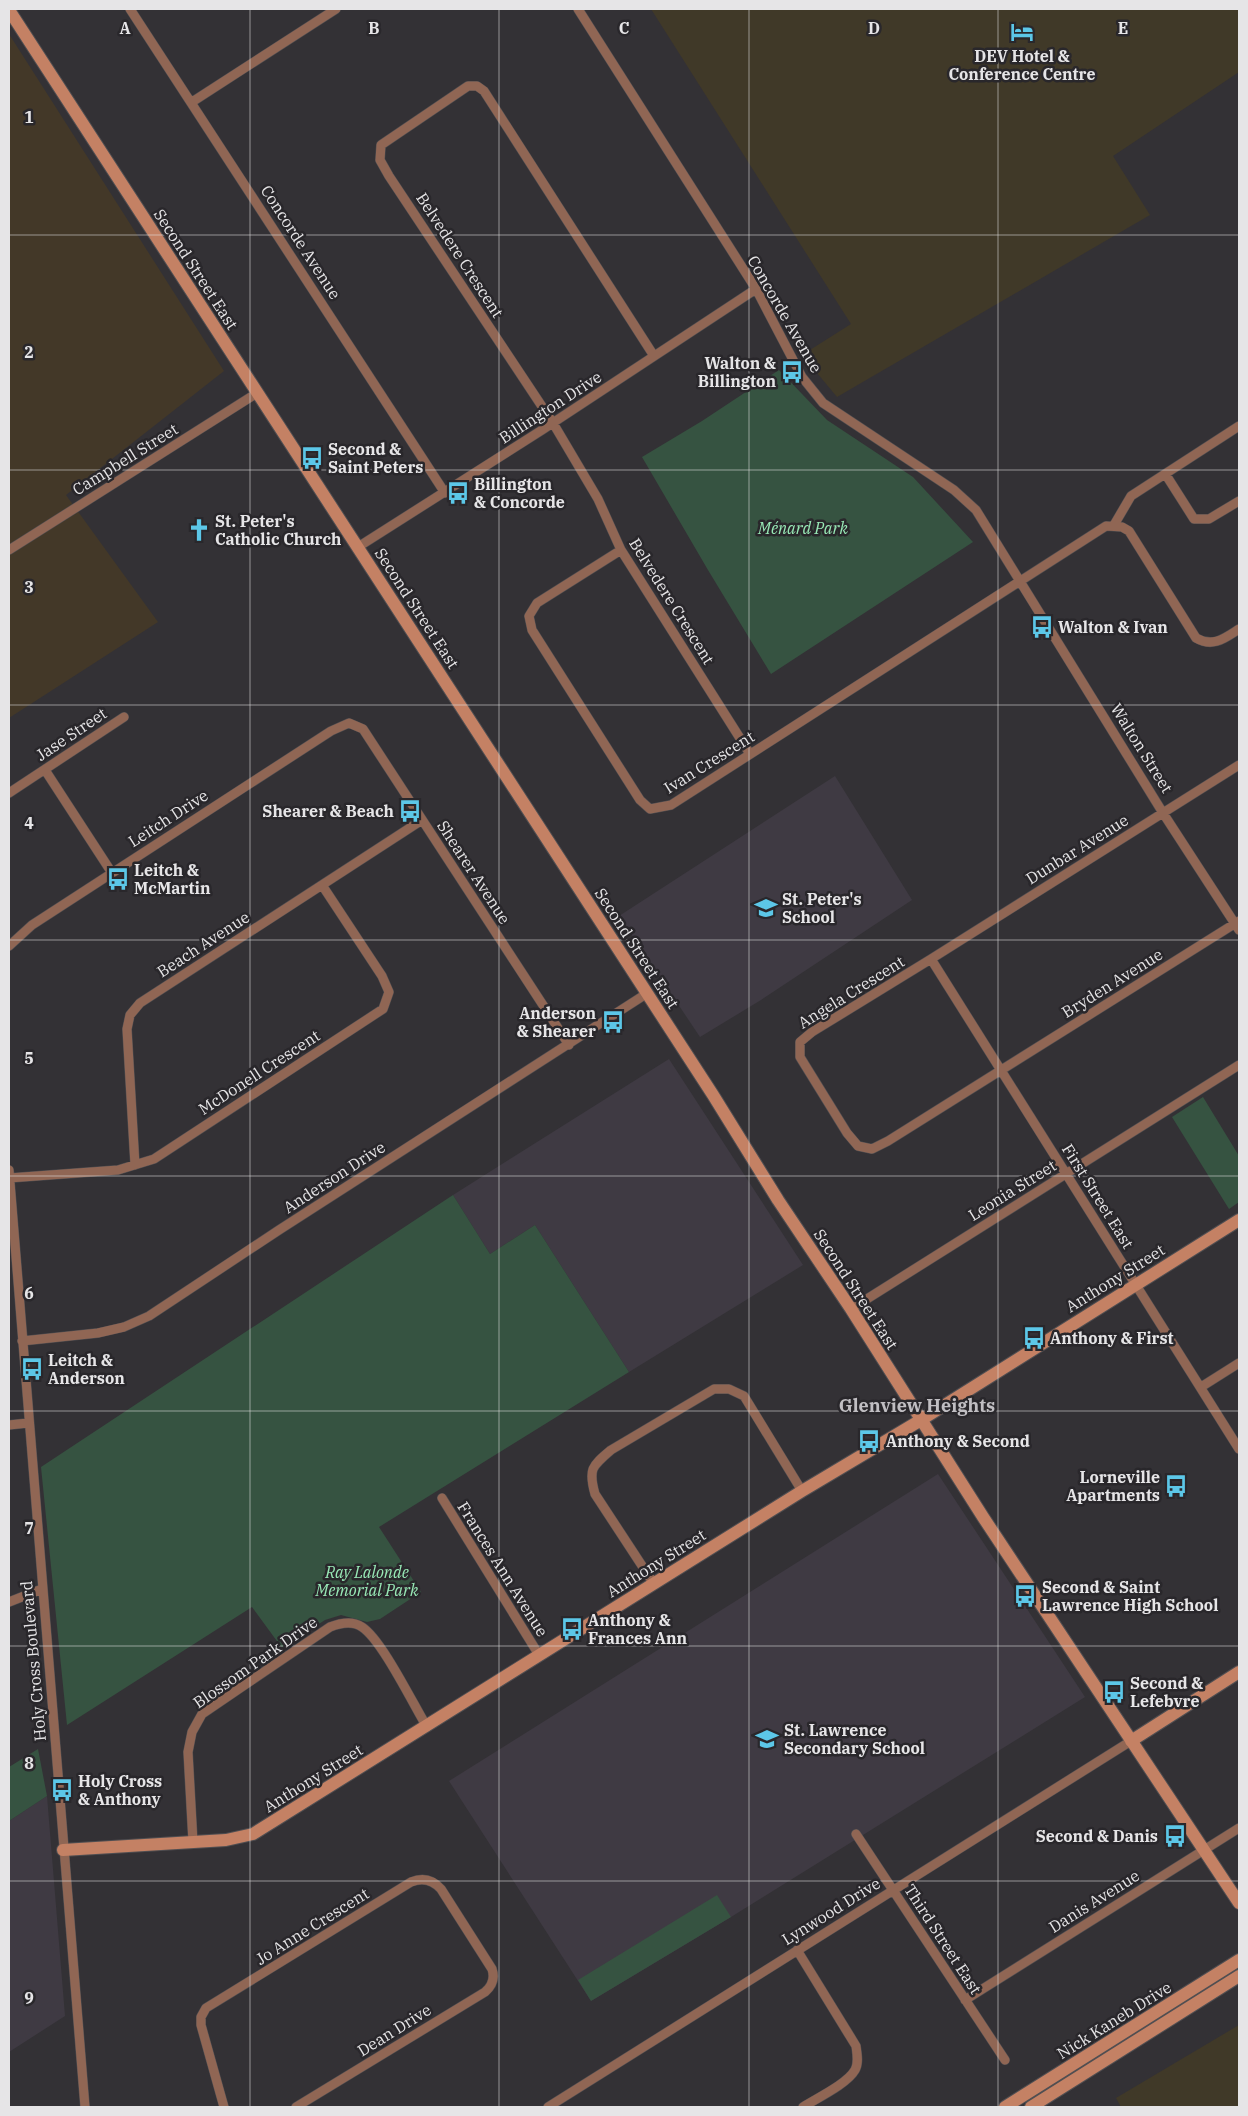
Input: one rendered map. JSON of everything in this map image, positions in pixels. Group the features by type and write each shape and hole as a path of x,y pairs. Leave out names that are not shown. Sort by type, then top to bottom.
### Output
{"main road":[{"name":"Second Street East","path":"9,10 851,1309 921,1420 1239,1903"},
{"name":"Anthony Street","path":"64,1850 226,1840 254,1834 802,1491 921,1420 1239,1220"},
{"path":"1132,1741 1239,1672"},
{"name":"Nick Kaneb Drive","path":"1005,2107 1239,1960"},
{"name":"Nick Kaneb Drive","path":"1031,2107 1239,1976"}],"street":[{"name":"Concorde Avenue","path":"130,9 445,493"},
{"path":"192,102 336,9"},
{"name":"Concorde Avenue","path":"578,9 756,289 802,377 823,403 954,490 976,510 1021,581"},
{"name":"Belvedere Crescent","path":"654,356 484,91 477,86 468,86 381,144 380,160 553,423 598,499 621,550 750,754"},
{"name":"Billington Drive","path":"358,547 553,423 756,289"},
{"name":"Campbell Street","path":"9,550 258,393"},
{"path":"1239,426 1131,496 1114,525 1128,531 1196,638 1212,644 1239,629"},
{"path":"1166,475 1194,519 1209,520 1239,502"},
{"name":"Ivan Crescent","path":"621,550 537,603 529,616 532,630 537,639 640,800 650,809 671,805 1100,529 1114,525"},
{"name":"Walton Street","path":"1021,581 1163,812 1238,925"},
{"name":"Jase Street","path":"9,793 124,717"},
{"name":"Shearer Avenue","path":"349,723 363,729 569,1044"},
{"name":"Leitch Drive","path":"9,946 32,925 331,731 349,723"},
{"name":"Dunbar Avenue","path":"931,960 1239,765"},
{"path":"45,770 112,873"},
{"name":"Beach Avenue","path":"136,1165 127,1029 130,1015 140,1003 422,820"},
{"name":"McDonell Crescent","path":"9,1178 118,1170 154,1159 383,1009 389,992 382,976 322,885"},
{"name":"Bryden Avenue","path":"1001,1070 1238,925"},
{"name":"First Street East","path":"931,960 1067,1173 1239,1449"},
{"name":"Angela Crescent","path":"931,960 812,1032 800,1042 800,1057 842,1125 858,1146 872,1149 888,1141 1001,1070"},
{"name":"Anderson Drive","path":"22,1341 98,1333 124,1327 149,1316 278,1230 646,994"},
{"name":"Leonia Street","path":"851,1309 1239,1065"},
{"path":"9,1170 28,1422 9,1425"},
{"path":"1201,1387 1239,1363"},
{"path":"654,1584 595,1494 590,1478 596,1462 611,1450 714,1389 729,1389 744,1396 802,1491"},
{"name":"Holy Cross Boulevard","path":"28,1422 85,2107"},
{"name":"Frances Ann Avenue","path":"442,1498 539,1656"},
{"path":"9,1602 42,1589"},
{"name":"Blossom Park Drive","path":"193,1842 188,1752 192,1732 202,1714 330,1627 343,1622 361,1626 376,1640 427,1727"},
{"name":"Lynwood Drive","path":"548,2107 893,1889 1132,1741"},
{"name":"Danis Avenue","path":"965,2000 1239,1828"},
{"name":"Third Street East","path":"856,1834 1005,2060"},
{"name":"Jo Anne Crescent","path":"224,2107 201,2025 201,2017 205,2010 411,1882 427,1880 440,1887 492,1969"},
{"path":"797,1950 856,2046 858,2062 855,2071 845,2081 802,2107"},
{"name":"Dean Drive","path":"296,2107 486,1991 493,1982 492,1969"}],"shaded area":[{"path":"651,9 1239,9 1239,72 1113,156 1150,215 837,397 802,355 851,324"},
{"path":"9,34 224,371 66,495 158,622 9,718"},
{"name":"St. Peter's School","path":"835,776 912,900 761,1000 700,1037 619,916"},
{"path":"669,1059 803,1265 629,1372 535,1225 490,1254 453,1195"},
{"name":"St. Lawrence Secondary School","path":"938,1474 1085,1697 731,1917 591,2001 449,1781"},
{"path":"47,1796 65,2016 9,2052 9,1821"},
{"path":"1239,2025 1239,2107 1121,2107 1116,2098"}],"green space":[{"name":"Ménard Park","path":"779,370 827,420 913,477 973,542 771,674 642,457 702,421"},
{"path":"1203,1097 1239,1156 1239,1202 1229,1209 1172,1117"},
{"name":"Ray Lalonde Memorial Park","path":"453,1195 490,1254 535,1225 629,1372 379,1527 421,1592 380,1619 367,1622 341,1615 325,1620 282,1648 252,1607 67,1725 41,1467"},
{"path":"38,1749 47,1796 9,1821 9,1767"},
{"path":"717,1895 731,1917 591,2001 578,1980"}],"place":[{"name":"DEV Hotel & Conference Centre","path":"1022,32"},
{"name":"Walton & Billington","path":"792,372"},
{"name":"Second & Saint Peters","path":"312,458"},
{"name":"Billington & Concorde","path":"458,493"},
{"name":"St. Peter's Catholic Church","path":"199,530"},
{"name":"Walton & Ivan","path":"1042,627"},
{"name":"Shearer & Beach","path":"410,811"},
{"name":"Leitch & McMartin","path":"118,879"},
{"name":"St. Peter's School","path":"766,908"},
{"name":"Anderson & Shearer","path":"613,1022"},
{"name":"Anthony & First","path":"1034,1338"},
{"name":"Leitch & Anderson","path":"32,1369"},
{"name":"Anthony & Second","path":"869,1441"},
{"name":"Lorneville Apartments","path":"1176,1486"},
{"name":"Second & Saint Lawrence High School","path":"1025,1596"},
{"name":"Anthony & Frances Ann","path":"572,1629"},
{"name":"Second & Lefebvre","path":"1114,1692"},
{"name":"St. Lawrence Secondary School","path":"767,1739"},
{"name":"Holy Cross & Anthony","path":"62,1790"},
{"name":"Second & Danis","path":"1175,1836"}],"district":[{"name":"Glenview Heights","path":"917,1405"}]}
